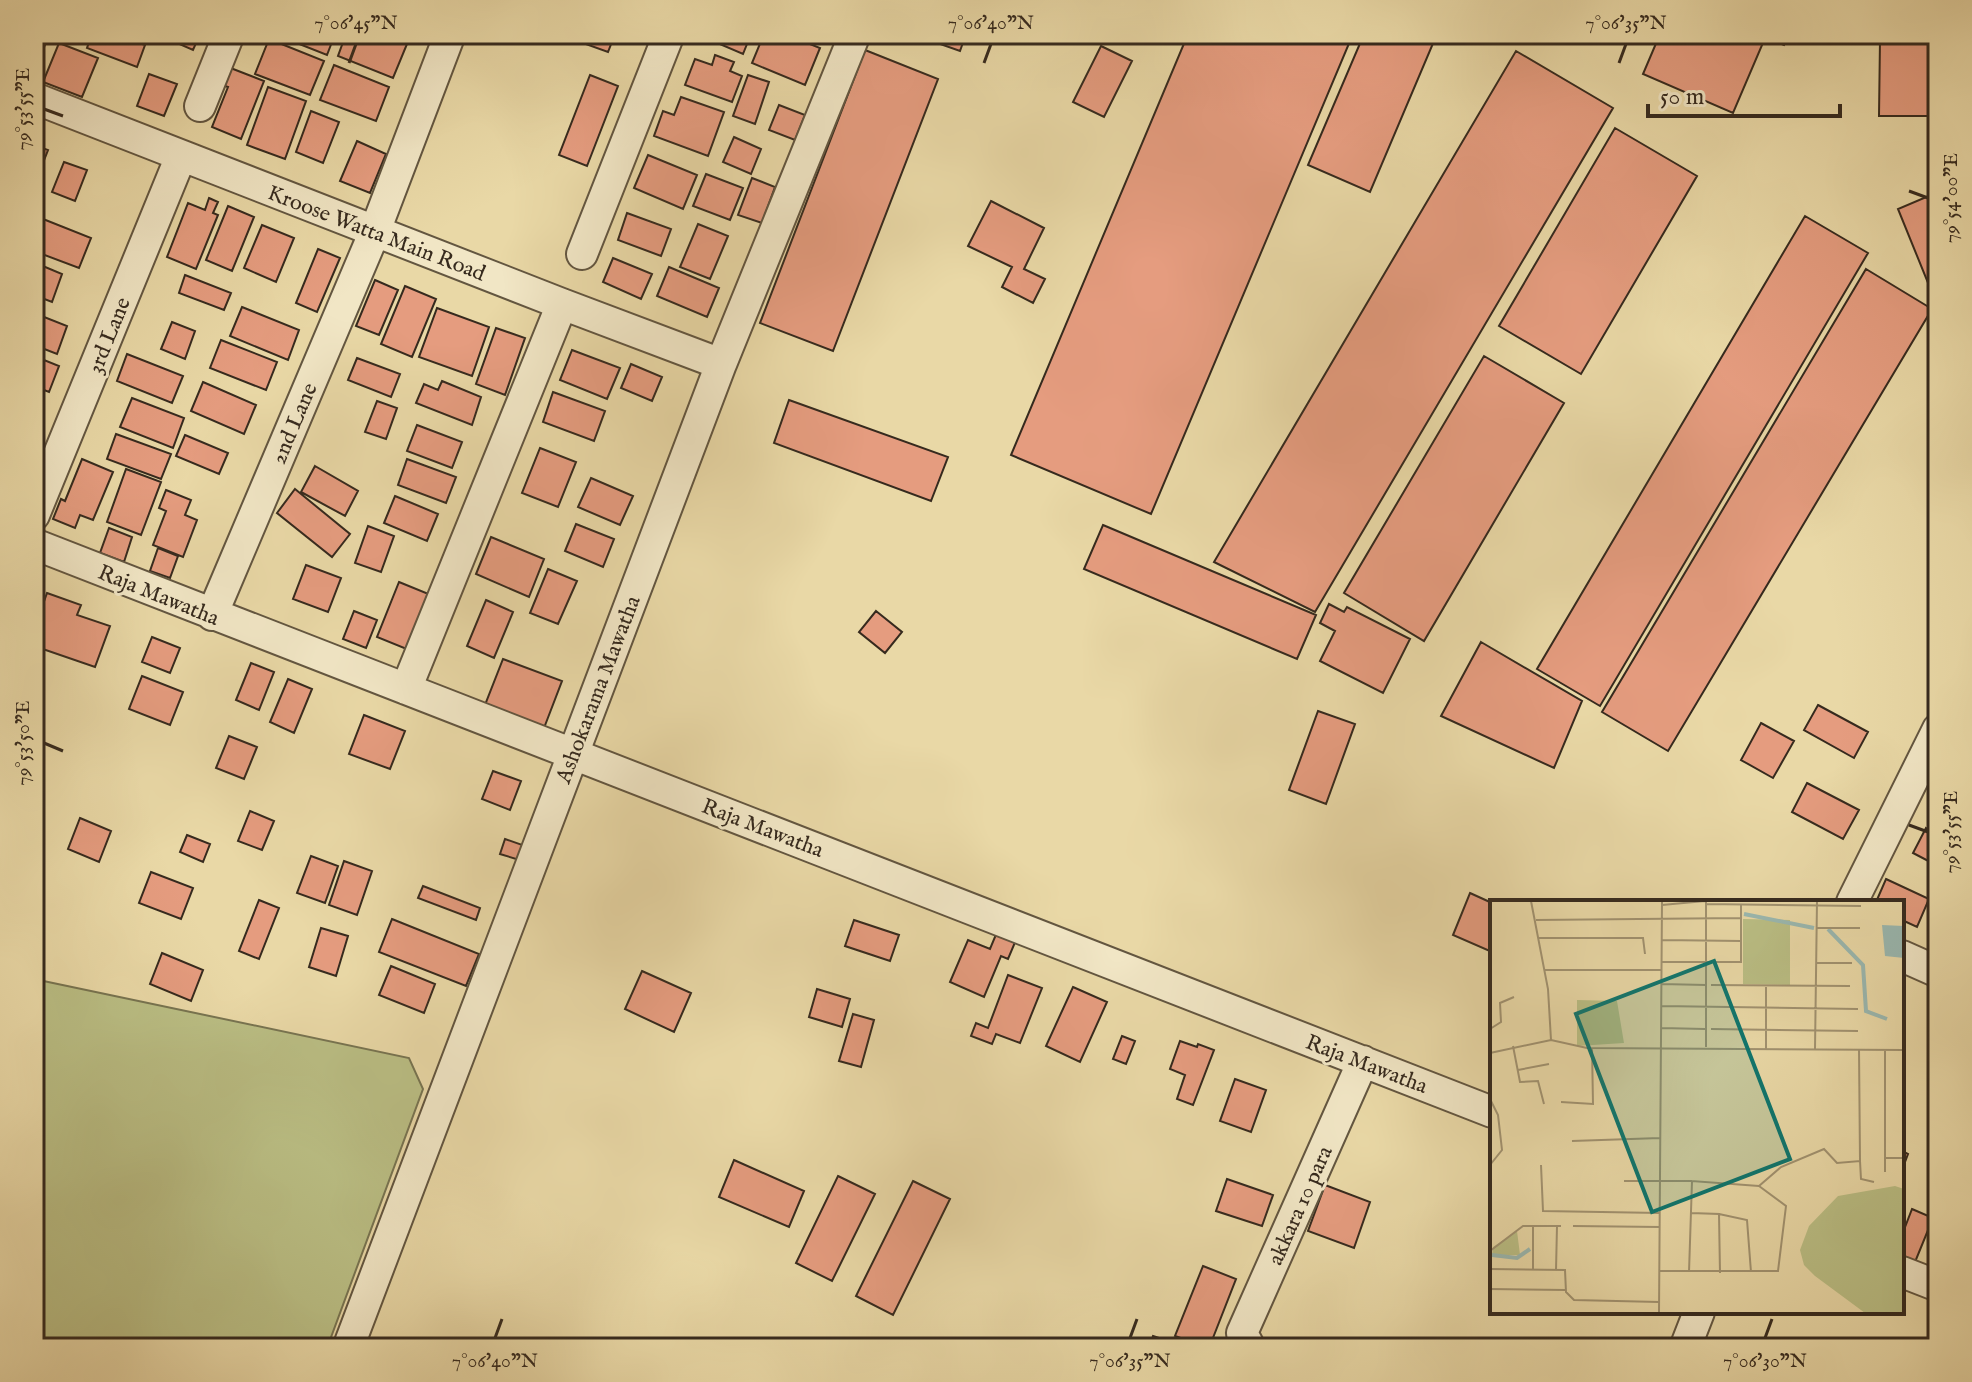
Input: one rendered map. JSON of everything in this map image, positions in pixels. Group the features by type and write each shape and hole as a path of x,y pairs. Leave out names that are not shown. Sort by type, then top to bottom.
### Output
{"street":[{"path":"200,106 229,34"},
{"name":"2nd Lane","path":"212,615 375,231 450,34"},
{"path":"582,254 669,34"},
{"name":"Ashokarama Mawatha","path":"348,1348 721,364 855,34"},
{"name":"Kroose Watta Main Road","path":"34,98 721,364"},
{"name":"3rd Lane","path":"34,515 181,156"},
{"path":"406,689 562,304"},
{"name":"Raja Mawatha","path":"34,544 1490,1111"},
{"path":"1853,900 1938,729"},
{"path":"1904,957 1938,972"},
{"name":"akkara 10 para","path":"1250,1348 1242,1333 1363,1061"},
{"path":"1904,1273 1938,1286"},
{"path":"1685,1348 1698,1314"}],"green space":[{"path":"34,979 409,1058 423,1089 327,1348 34,1348"}],"building":[{"path":"34,34 49,34 37,66 34,65"},
{"path":"92,34 115,34 145,45 137,67 87,48"},
{"path":"145,34 164,34 162,41"},
{"path":"180,34 200,34 193,50 177,43"},
{"path":"274,34 335,34 327,55"},
{"path":"346,34 382,34 407,44 393,78 338,56"},
{"path":"567,34 615,34 608,52 566,37"},
{"path":"702,34 751,34 743,54"},
{"path":"764,34 785,34 820,48 805,85 752,63"},
{"path":"912,34 966,34 960,51"},
{"path":"1188,34 1353,34 1151,514 1011,455"},
{"path":"1364,34 1437,34 1370,192 1308,165"},
{"path":"1660,34 1789,34 1784,45 1765,38 1733,113 1643,74"},
{"path":"269,39 324,61 310,95 255,74"},
{"path":"1880,40 1938,40 1938,116 1879,116"},
{"path":"59,43 98,58 82,97 43,82"},
{"path":"1101,46 1132,61 1104,117 1073,102"},
{"path":"865,50 938,79 833,351 760,323"},
{"path":"1516,51 1613,108 1315,612 1214,562"},
{"path":"715,55 734,62 730,71 742,76 732,102 685,85 695,59 712,65"},
{"path":"334,65 389,87 376,121 320,100"},
{"path":"228,67 264,81 241,139 212,127 228,87 221,85"},
{"path":"149,74 177,84 164,116 137,106"},
{"path":"590,75 618,86 587,166 559,155"},
{"path":"748,75 769,82 755,124 733,116"},
{"path":"268,87 306,101 285,159 247,145"},
{"path":"681,97 724,112 708,156 654,136 663,111 674,115"},
{"path":"779,105 805,115 795,140 769,130"},
{"path":"311,111 339,122 323,163 296,152"},
{"path":"1615,128 1697,176 1581,374 1499,326"},
{"path":"734,137 761,149 751,174 723,162"},
{"path":"357,141 386,154 370,193 340,181"},
{"path":"34,145 48,150 34,186"},
{"path":"648,155 697,175 683,209 634,188"},
{"path":"64,162 87,170 75,201 52,192"},
{"path":"706,174 743,188 730,220 693,206"},
{"path":"752,178 775,187 762,223 738,215"},
{"path":"1938,192 1938,304 1937,305 1898,209"},
{"path":"209,198 218,202 213,213 218,215 196,269 167,257 188,203 205,210"},
{"path":"991,201 1044,228 1024,269 1045,279 1033,303 1002,287 1012,267 968,246"},
{"path":"228,206 254,217 232,271 206,260"},
{"path":"627,213 671,229 661,256 618,240"},
{"path":"1805,216 1868,253 1600,706 1537,669"},
{"path":"38,217 91,238 79,268 34,251 34,227"},
{"path":"698,224 728,236 710,279 680,267"},
{"path":"262,225 294,238 276,282 244,268"},
{"path":"318,249 340,258 317,312 296,303"},
{"path":"613,258 652,274 641,299 603,282"},
{"path":"38,264 62,274 52,302 34,295 34,276"},
{"path":"669,267 719,288 707,317 657,296"},
{"path":"1866,269 1932,309 1668,751 1602,712"},
{"path":"185,275 231,293 224,310 179,293"},
{"path":"375,280 398,290 379,335 356,326"},
{"path":"405,286 436,299 412,357 381,344"},
{"path":"242,307 299,330 288,360 230,336"},
{"path":"437,308 489,327 472,376 419,357"},
{"path":"34,313 67,326 57,354 34,345"},
{"path":"172,322 195,331 185,359 161,349"},
{"path":"496,328 525,338 505,395 476,384"},
{"path":"221,340 277,362 266,390 210,368"},
{"path":"572,350 620,368 607,399 560,380"},
{"path":"127,354 183,376 172,403 117,381"},
{"path":"34,356 59,366 49,392 34,386"},
{"path":"1484,356 1564,403 1424,641 1344,593"},
{"path":"357,358 400,374 391,397 348,380"},
{"path":"631,364 662,377 652,401 621,388"},
{"path":"442,381 481,397 472,425 416,403 424,384 438,390"},
{"path":"203,382 256,405 244,434 191,411"},
{"path":"553,392 605,411 594,441 543,422"},
{"path":"132,398 184,418 173,448 120,427"},
{"path":"789,400 948,457 931,501 774,443"},
{"path":"377,401 397,408 386,439 365,432"},
{"path":"417,425 462,442 452,468 407,451"},
{"path":"116,434 171,454 161,479 107,459"},
{"path":"185,435 228,453 219,474 176,456"},
{"path":"540,448 576,462 558,507 522,493"},
{"path":"82,459 113,472 93,520 80,515 75,528 53,519 61,499 65,501"},
{"path":"407,459 456,477 446,503 398,485"},
{"path":"315,466 358,491 345,516 301,492"},
{"path":"126,469 161,482 141,535 107,522"},
{"path":"591,478 633,496 620,525 578,507"},
{"path":"295,489 350,534 332,557 277,513"},
{"path":"166,490 191,500 185,515 197,520 183,557 153,545 166,511 159,508"},
{"path":"395,496 438,514 427,541 384,523"},
{"path":"576,524 614,539 603,567 565,551"},
{"path":"1103,525 1316,615 1297,659 1084,569"},
{"path":"368,526 394,536 381,572 355,563"},
{"path":"109,528 132,537 124,562 100,553"},
{"path":"491,537 544,559 529,597 476,574"},
{"path":"158,548 178,556 170,578 150,571"},
{"path":"306,565 341,578 328,612 293,599"},
{"path":"548,569 577,581 558,624 530,613"},
{"path":"399,582 431,595 409,650 377,637"},
{"path":"47,593 81,605 77,615 110,626 95,667 34,646 34,630"},
{"path":"486,600 513,612 494,658 467,646"},
{"path":"1329,604 1344,612 1347,607 1410,639 1383,693 1320,661 1335,631 1320,623"},
{"path":"354,611 377,620 366,648 343,639"},
{"path":"876,611 902,632 885,653 859,632"},
{"path":"152,637 180,648 170,673 142,662"},
{"path":"1481,642 1582,701 1554,768 1441,716"},
{"path":"503,659 562,681 544,728 485,705"},
{"path":"251,663 274,672 259,710 236,700"},
{"path":"142,676 183,692 170,725 129,709"},
{"path":"288,679 312,689 294,733 270,722"},
{"path":"1818,705 1868,732 1854,758 1804,730"},
{"path":"1318,711 1355,724 1326,804 1289,790"},
{"path":"364,715 405,731 390,769 349,754"},
{"path":"1761,723 1794,741 1773,778 1741,760"},
{"path":"229,736 257,747 244,779 216,768"},
{"path":"493,771 521,781 510,810 482,799"},
{"path":"1807,783 1859,810 1843,839 1792,812"},
{"path":"250,811 274,821 262,850 238,841"},
{"path":"80,818 111,831 99,862 68,849"},
{"path":"1926,828 1938,835 1938,866 1913,853"},
{"path":"187,835 210,844 203,862 180,852"},
{"path":"505,839 531,848 526,862 500,854"},
{"path":"311,856 338,866 325,903 297,893"},
{"path":"344,861 372,871 357,915 329,905"},
{"path":"151,872 193,888 181,919 139,903"},
{"path":"1886,879 1929,899 1917,927 1904,921 1904,900 1877,900"},
{"path":"423,886 480,908 476,920 418,898"},
{"path":"1470,893 1490,902 1490,951 1453,935"},
{"path":"259,900 279,908 259,959 239,951"},
{"path":"392,919 479,954 466,986 379,952"},
{"path":"854,920 899,935 890,961 845,946"},
{"path":"321,928 348,936 336,976 309,967"},
{"path":"997,932 1016,940 1008,959 1001,956 984,997 950,982 968,940 990,949"},
{"path":"162,953 203,970 191,1001 150,984"},
{"path":"391,966 435,984 424,1013 379,995"},
{"path":"642,971 691,993 674,1032 625,1009"},
{"path":"1008,975 1042,988 1020,1043 996,1034 992,1044 971,1036 976,1023 988,1028"},
{"path":"1073,987 1107,1002 1080,1062 1046,1046"},
{"path":"817,989 850,999 842,1027 809,1017"},
{"path":"853,1014 874,1020 861,1067 839,1061"},
{"path":"1122,1036 1135,1041 1126,1064 1113,1059"},
{"path":"1180,1041 1214,1050 1193,1105 1177,1099 1185,1075 1170,1069"},
{"path":"1235,1079 1266,1090 1251,1132 1220,1121"},
{"path":"734,1160 804,1191 789,1227 719,1197"},
{"path":"838,1176 875,1194 832,1281 796,1263"},
{"path":"1227,1179 1273,1195 1262,1226 1216,1211"},
{"path":"913,1181 950,1199 893,1315 856,1296"},
{"path":"1325,1185 1370,1202 1354,1248 1308,1231"},
{"path":"1912,1209 1933,1218 1913,1267 1904,1264 1904,1230"},
{"path":"1203,1266 1236,1279 1209,1348 1175,1336"},
{"path":"1153,1336 1189,1348 1149,1348"}]}
